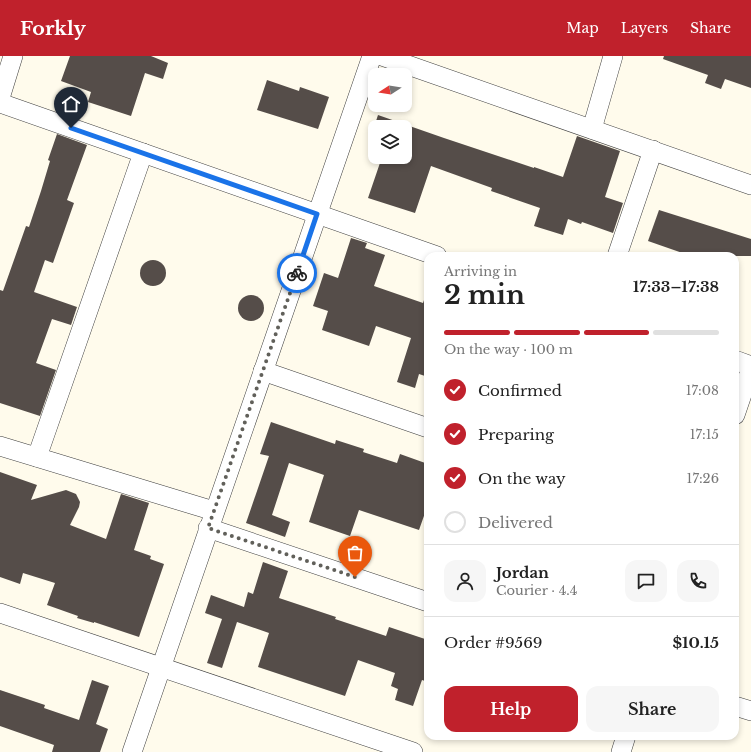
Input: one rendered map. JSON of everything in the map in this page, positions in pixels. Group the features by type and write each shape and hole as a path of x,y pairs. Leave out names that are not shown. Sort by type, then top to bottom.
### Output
{"street":[{"path":"0,98 13,56"},
{"path":"132,752 372,56"},
{"path":"382,56 751,185"},
{"path":"592,129 614,56"},
{"path":"0,103 426,252"},
{"path":"618,252 653,150"},
{"path":"37,457 143,153"},
{"path":"739,362 751,367 739,403"},
{"path":"263,371 424,427"},
{"path":"0,446 37,457 211,520 424,600"},
{"path":"0,613 413,752"},
{"path":"739,707 751,711"},
{"path":"621,752 625,740"}],"building":[{"path":"70,56 151,56 168,63 163,79 145,73 131,116 88,102 91,92 61,81"},
{"path":"664,56 751,56 751,88 725,79 721,89 705,83 708,75 663,59"},
{"path":"267,80 299,91 300,87 329,97 318,129 257,110"},
{"path":"378,115 392,120 376,120"},
{"path":"412,127 563,177 577,136 620,151 605,197 623,203 613,233 582,222 581,224 568,219 563,235 534,226 540,208 491,191 492,188 431,166 415,213 368,198 380,164 412,164"},
{"path":"57,134 87,145 67,200 74,203 53,263 45,260 34,292 77,307 71,325 52,319 36,363 56,370 40,416 0,403 0,290 3,291 26,226 29,227"},
{"path":"659,210 751,239 751,256 739,256 739,252 680,252 648,241"},
{"path":"351,238 367,243 365,248 385,255 374,286 423,303 424,300 424,376 419,374 415,388 397,382 411,338 376,326 369,346 322,330 328,311 313,306 324,273 338,278"},
{"path":"153,260 162,264 166,273 162,282 153,286 144,282 140,273 144,264"},
{"path":"251,295 260,299 264,308 260,317 251,321 242,317 238,308 242,299"},
{"path":"271,422 335,444 336,440 364,449 363,452 397,463 400,454 424,463 424,516 419,530 359,510 350,536 309,522 324,475 289,463 272,515 290,522 285,537 246,523 269,456 260,454"},
{"path":"0,472 37,485 31,500 66,490 76,494 80,502 70,525 106,539 121,494 149,503 134,550 151,556 150,559 164,564 139,637 77,618 78,616 47,605 55,583 23,573 20,584 0,577"},
{"path":"263,562 288,571 279,598 386,636 389,627 424,639 424,681 422,680 413,706 395,700 398,689 391,686 395,673 358,660 345,696 258,667 269,633 237,622 222,668 207,663 222,619 205,613 211,595 244,607 248,592 253,594"},
{"path":"92,680 109,686 96,724 108,729 100,752 52,752 54,745 0,726 0,690 45,705 44,708 79,720"}],"way so far":[{"path":"297,273 208,528 355,577"}],"route":[{"path":"71,128 317,214 297,273"}]}
